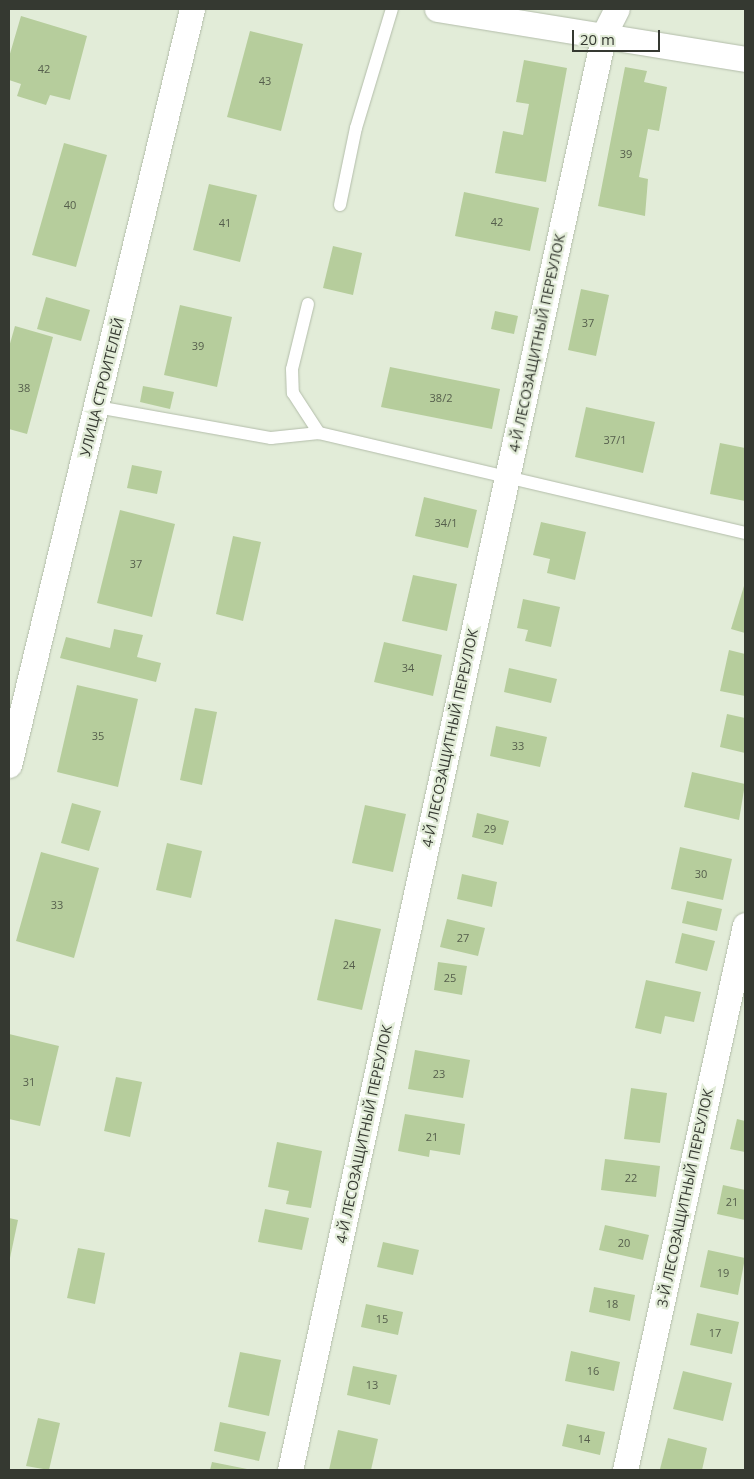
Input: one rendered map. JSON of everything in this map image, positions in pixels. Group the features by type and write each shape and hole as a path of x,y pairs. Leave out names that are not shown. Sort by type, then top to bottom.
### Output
{"street":[{"name":"УЛИЦА СТРОИТЕЛЕЙ","path":"9,765 192,9"},
{"path":"437,9 604,34 745,59"},
{"name":"4-Й ЛЕСОЗАЩИТНЫЙ ПЕРЕУЛОК","path":"290,1470 604,34 617,9"},
{"name":"3-Й ЛЕСОЗАЩИТНЫЙ ПЕРЕУЛОК","path":"625,1470 745,926"}],"lane":[{"path":"340,205 356,128 392,9"},
{"path":"308,304 292,369 293,393 319,433"},
{"path":"97,407 271,438 319,433 745,533"}],"building":[{"path":"21,16 87,36 70,100 50,95 46,105 17,96 21,84 9,80 9,57"},
{"path":"250,31 303,44 281,131 227,117"},
{"path":"524,60 567,68 546,182 495,173 503,131 523,135 529,104 516,102"},
{"path":"625,67 647,71 644,82 667,87 659,131 648,129 639,177 648,179 645,216 598,206"},
{"path":"64,143 107,155 76,267 32,255"},
{"path":"209,184 257,195 240,262 193,250"},
{"path":"464,192 539,208 530,251 455,236"},
{"path":"333,246 362,253 353,295 323,288"},
{"path":"581,289 609,295 596,356 568,350"},
{"path":"46,297 90,310 81,341 37,329"},
{"path":"180,305 232,317 217,387 164,375"},
{"path":"495,311 518,316 514,334 491,329"},
{"path":"15,326 53,337 27,434 9,429 9,347"},
{"path":"390,367 500,389 492,429 381,407"},
{"path":"143,386 174,392 170,409 140,402"},
{"path":"586,407 655,422 643,473 575,457"},
{"path":"720,443 745,448 745,501 710,494"},
{"path":"132,465 162,471 157,494 127,488"},
{"path":"424,497 477,510 468,548 415,536"},
{"path":"120,510 175,524 152,617 97,603"},
{"path":"541,522 586,532 575,580 547,573 550,559 533,555"},
{"path":"233,536 261,542 243,621 216,614"},
{"path":"413,575 457,584 447,631 402,621"},
{"path":"745,587 745,633 731,629"},
{"path":"523,599 560,607 551,647 525,641 528,630 517,628"},
{"path":"114,629 143,635 137,657 161,663 156,682 60,658 66,637 110,648"},
{"path":"384,642 442,655 433,696 374,682"},
{"path":"729,650 745,654 745,696 720,691"},
{"path":"509,668 557,679 551,703 504,692"},
{"path":"77,685 138,699 118,787 57,772"},
{"path":"195,708 217,712 202,785 180,780"},
{"path":"727,714 745,718 745,753 720,747"},
{"path":"496,726 547,737 540,767 490,756"},
{"path":"692,772 745,784 739,820 684,807"},
{"path":"72,803 101,811 89,851 61,843"},
{"path":"365,805 406,814 393,872 352,863"},
{"path":"477,813 509,821 503,845 472,837"},
{"path":"167,843 202,851 191,898 156,890"},
{"path":"680,847 732,859 723,900 671,889"},
{"path":"41,852 99,868 74,958 16,941"},
{"path":"462,874 497,882 492,907 457,899"},
{"path":"687,901 722,909 717,931 682,923"},
{"path":"335,919 381,929 362,1010 317,1000"},
{"path":"447,919 485,928 478,956 440,947"},
{"path":"682,933 715,941 707,971 675,963"},
{"path":"438,962 467,966 462,995 434,990"},
{"path":"646,980 701,992 694,1022 665,1016 661,1034 635,1028"},
{"path":"9,1034 59,1046 40,1126 9,1119"},
{"path":"415,1050 470,1060 463,1098 408,1089"},
{"path":"116,1077 142,1082 130,1137 104,1131"},
{"path":"631,1088 667,1093 660,1143 624,1139"},
{"path":"405,1114 465,1124 460,1155 430,1150 429,1157 398,1151"},
{"path":"737,1119 745,1121 745,1152 730,1149"},
{"path":"277,1142 322,1151 311,1208 286,1204 289,1191 268,1187"},
{"path":"605,1159 660,1166 656,1197 601,1190"},
{"path":"723,1185 745,1190 745,1220 717,1214"},
{"path":"265,1209 309,1218 302,1250 258,1242"},
{"path":"9,1218 18,1220 10,1258 9,1258"},
{"path":"605,1225 649,1235 643,1260 599,1250"},
{"path":"383,1242 419,1250 413,1275 377,1267"},
{"path":"78,1248 105,1253 95,1304 67,1298"},
{"path":"708,1250 745,1258 738,1295 700,1287"},
{"path":"594,1287 635,1295 630,1321 589,1312"},
{"path":"366,1304 403,1312 398,1335 361,1327"},
{"path":"697,1313 739,1322 732,1354 690,1345"},
{"path":"571,1351 620,1362 614,1391 565,1381"},
{"path":"240,1352 281,1360 269,1416 228,1407"},
{"path":"353,1366 397,1375 390,1405 347,1395"},
{"path":"683,1371 732,1383 723,1421 673,1409"},
{"path":"38,1418 60,1423 49,1470 26,1466"},
{"path":"220,1422 266,1432 259,1461 214,1451"},
{"path":"567,1424 605,1432 600,1455 562,1446"},
{"path":"338,1430 378,1439 371,1470 329,1470"},
{"path":"668,1438 707,1448 702,1470 660,1469"},
{"path":"212,1462 247,1469 247,1470 210,1470"}]}
